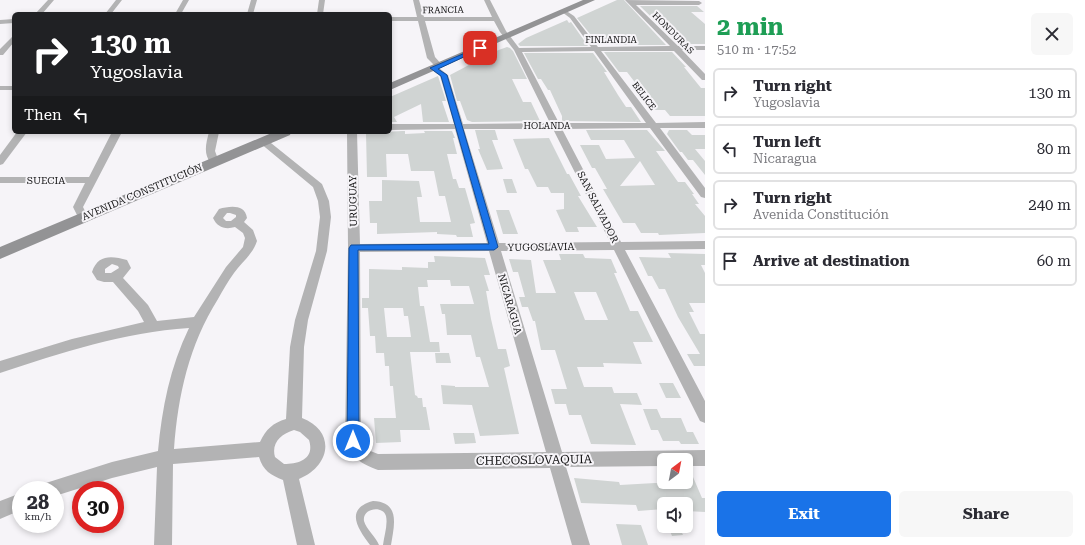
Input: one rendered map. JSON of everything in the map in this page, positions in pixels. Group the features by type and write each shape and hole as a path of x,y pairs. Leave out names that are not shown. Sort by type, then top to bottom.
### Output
{"main road":[{"path":"392,86 591,0"},
{"name":"AVENIDA CONSTITUCIÓN","path":"0,253 280,134"}],"street":[{"path":"40,12 51,0"},
{"path":"110,12 119,0"},
{"path":"179,12 186,0"},
{"path":"251,12 254,0"},
{"path":"320,12 322,0"},
{"name":"NICARAGUA","path":"416,0 431,58 436,67 444,75 580,545"},
{"name":"SAN SALVADOR","path":"487,0 503,32 508,36 517,50 705,416"},
{"path":"630,2 697,1 705,8"},
{"name":"HONDURAS","path":"630,2 705,78"},
{"name":"BELICE","path":"565,12 572,17 705,195"},
{"name":"FRANCIA","path":"392,19 496,18"},
{"path":"0,22 12,22"},
{"path":"0,53 12,40"},
{"name":"FINLANDIA","path":"517,50 705,48"},
{"path":"0,88 12,88"},
{"name":"HOLANDA","path":"392,127 705,125"},
{"path":"0,162 21,134"},
{"path":"83,217 78,207 116,134"},
{"path":"213,134 209,155 214,162"},
{"name":"URUGUAY","path":"352,134 354,248 353,441 355,448 364,457"},
{"path":"264,141 318,186 322,193 324,205 324,239 315,276 302,317 297,347 294,423"},
{"name":"SUECIA","path":"0,180 92,180"},
{"path":"163,545 162,530 165,457 169,412 181,366 197,322 231,269 249,246 251,239 249,232 237,222"},
{"name":"YUGOSLAVIA","path":"354,248 705,245"},
{"path":"116,277 143,308 153,326"},
{"path":"0,367 61,348 153,326 182,322 197,322"},
{"path":"294,423 302,424 314,433 318,440 318,447 313,462 299,472 290,473 275,468 266,456 266,449 269,437 278,428 294,423"},
{"path":"64,485 112,470 165,457 266,449"},
{"name":"CHECOSLOVAQUIA","path":"364,457 378,462 705,458"},
{"path":"290,473 306,545"},
{"path":"0,510 12,505"}],"lane":[{"path":"374,545 360,522 361,513 367,506 376,504 385,508 390,516 387,545"}],"building":[{"path":"617,0 624,0 666,45 599,45 577,18"},
{"path":"640,6 697,6 704,12 691,12 705,24 705,44 679,44"},
{"path":"567,20 569,23 571,22 588,46 520,46 518,44 526,38"},
{"path":"507,47 513,51 527,79 512,79 523,102 531,102 540,121 472,122 467,120 460,101 457,101 450,75 486,56 485,55"},
{"path":"604,52 672,52 686,67 684,67 701,88 705,88 705,116 670,116 665,110 652,110 636,90 640,89 627,72 619,72"},
{"path":"524,53 593,53 607,72 604,72 626,107 631,107 641,122 562,121 562,116 550,90 548,90 541,79 538,79"},
{"path":"438,76 446,101 442,101 449,122 423,122 421,104 394,117 397,122 392,122 392,96"},
{"path":"475,130 495,130 498,140 492,140 503,169 487,170 478,149 480,149"},
{"path":"586,130 647,130 665,151 656,151 678,182 685,182 694,194 692,194 699,204 695,204 705,216 705,233 659,235 658,233 641,233 635,223 623,223 603,189 607,189 595,168 592,168 580,145 599,145 606,159 635,158 624,140 591,140","holes":["640,161 655,185 620,186"]},
{"path":"669,130 687,130 692,135 705,135 705,149 695,149 705,161 705,175 693,160 688,160 682,152 680,152 667,134"},
{"path":"405,131 405,134 425,133 424,131 452,131 455,138 453,138 457,154 447,154 453,179 456,179 459,188 465,188 475,223 470,224 473,237 457,237 456,235 437,234 437,232 377,234 377,223 370,223 369,201 382,201 382,180 419,181 422,197 417,197 420,222 451,222 445,196 439,196 434,171 411,171 408,154 386,154 387,177 367,177 366,134 392,134 392,132"},
{"path":"549,138 567,174 569,174 581,196 578,196 597,227 577,227 579,232 566,232 556,210 564,209 564,193 551,193 548,187 537,187 528,169 525,169 513,139"},
{"path":"503,179 512,179 517,193 507,193"},
{"path":"496,210 509,210 518,234 503,234"},
{"path":"668,253 705,254 705,265 701,265 705,273 705,303 689,303 694,312 689,312 700,334 705,334 705,366 694,366 687,354 700,354 678,317 665,289 659,289 652,276 648,276 639,257 671,258"},
{"path":"559,254 583,254 585,258 611,259 617,273 614,273 630,311 638,311 653,342 633,342 642,364 603,363 604,367 577,367 584,387 612,387 614,393 637,393 642,405 620,404 636,445 591,444 581,415 569,415 566,404 555,404 551,389 567,389 555,350 541,350 535,321 533,321 528,307 522,307 519,297 525,297 518,272 513,272 509,259 531,260 536,293 556,293 543,260 561,260","holes":["574,292 596,292 608,320 585,320"]},
{"path":"434,256 485,258 490,275 484,275 489,291 486,291 491,319 498,349 506,349 510,366 504,368 519,434 480,436 472,405 443,404 441,385 455,387 489,387 480,357 476,357 471,335 447,335 445,314 442,314 440,304 474,304 469,286 451,286 450,280 427,280 428,287 418,287 420,306 424,306 430,342 439,342 440,352 410,352 415,395 418,398 422,398 423,407 426,407 430,430 400,430 401,442 376,443 374,418 396,418 393,386 390,386 389,366 385,366 384,353 376,353 375,336 370,336 368,308 362,308 362,298 369,298 369,269 402,270 402,267 428,268 428,262 435,262","holes":["384,308 403,308 404,316 408,316 411,337 387,337"]},
{"path":"435,353 449,353 451,363 436,363"},
{"path":"659,383 673,383 681,398 666,398"},
{"path":"643,409 657,409 661,418 681,418 687,432 693,432 699,444 681,444 679,441 663,441 658,430 651,430"},
{"path":"453,433 474,433 476,443 455,444"},
{"path":"693,477 702,498 705,498 705,512 693,511 693,497 657,497 657,510 638,511 636,505 581,503 574,478 619,482 620,485 657,483 657,489 693,489"},
{"path":"616,524 641,525 648,545 622,545"},
{"path":"671,533 682,533 683,535 672,536"}],"route":[{"path":"353,441 354,248 494,247 444,75 433,68 480,48"}]}
